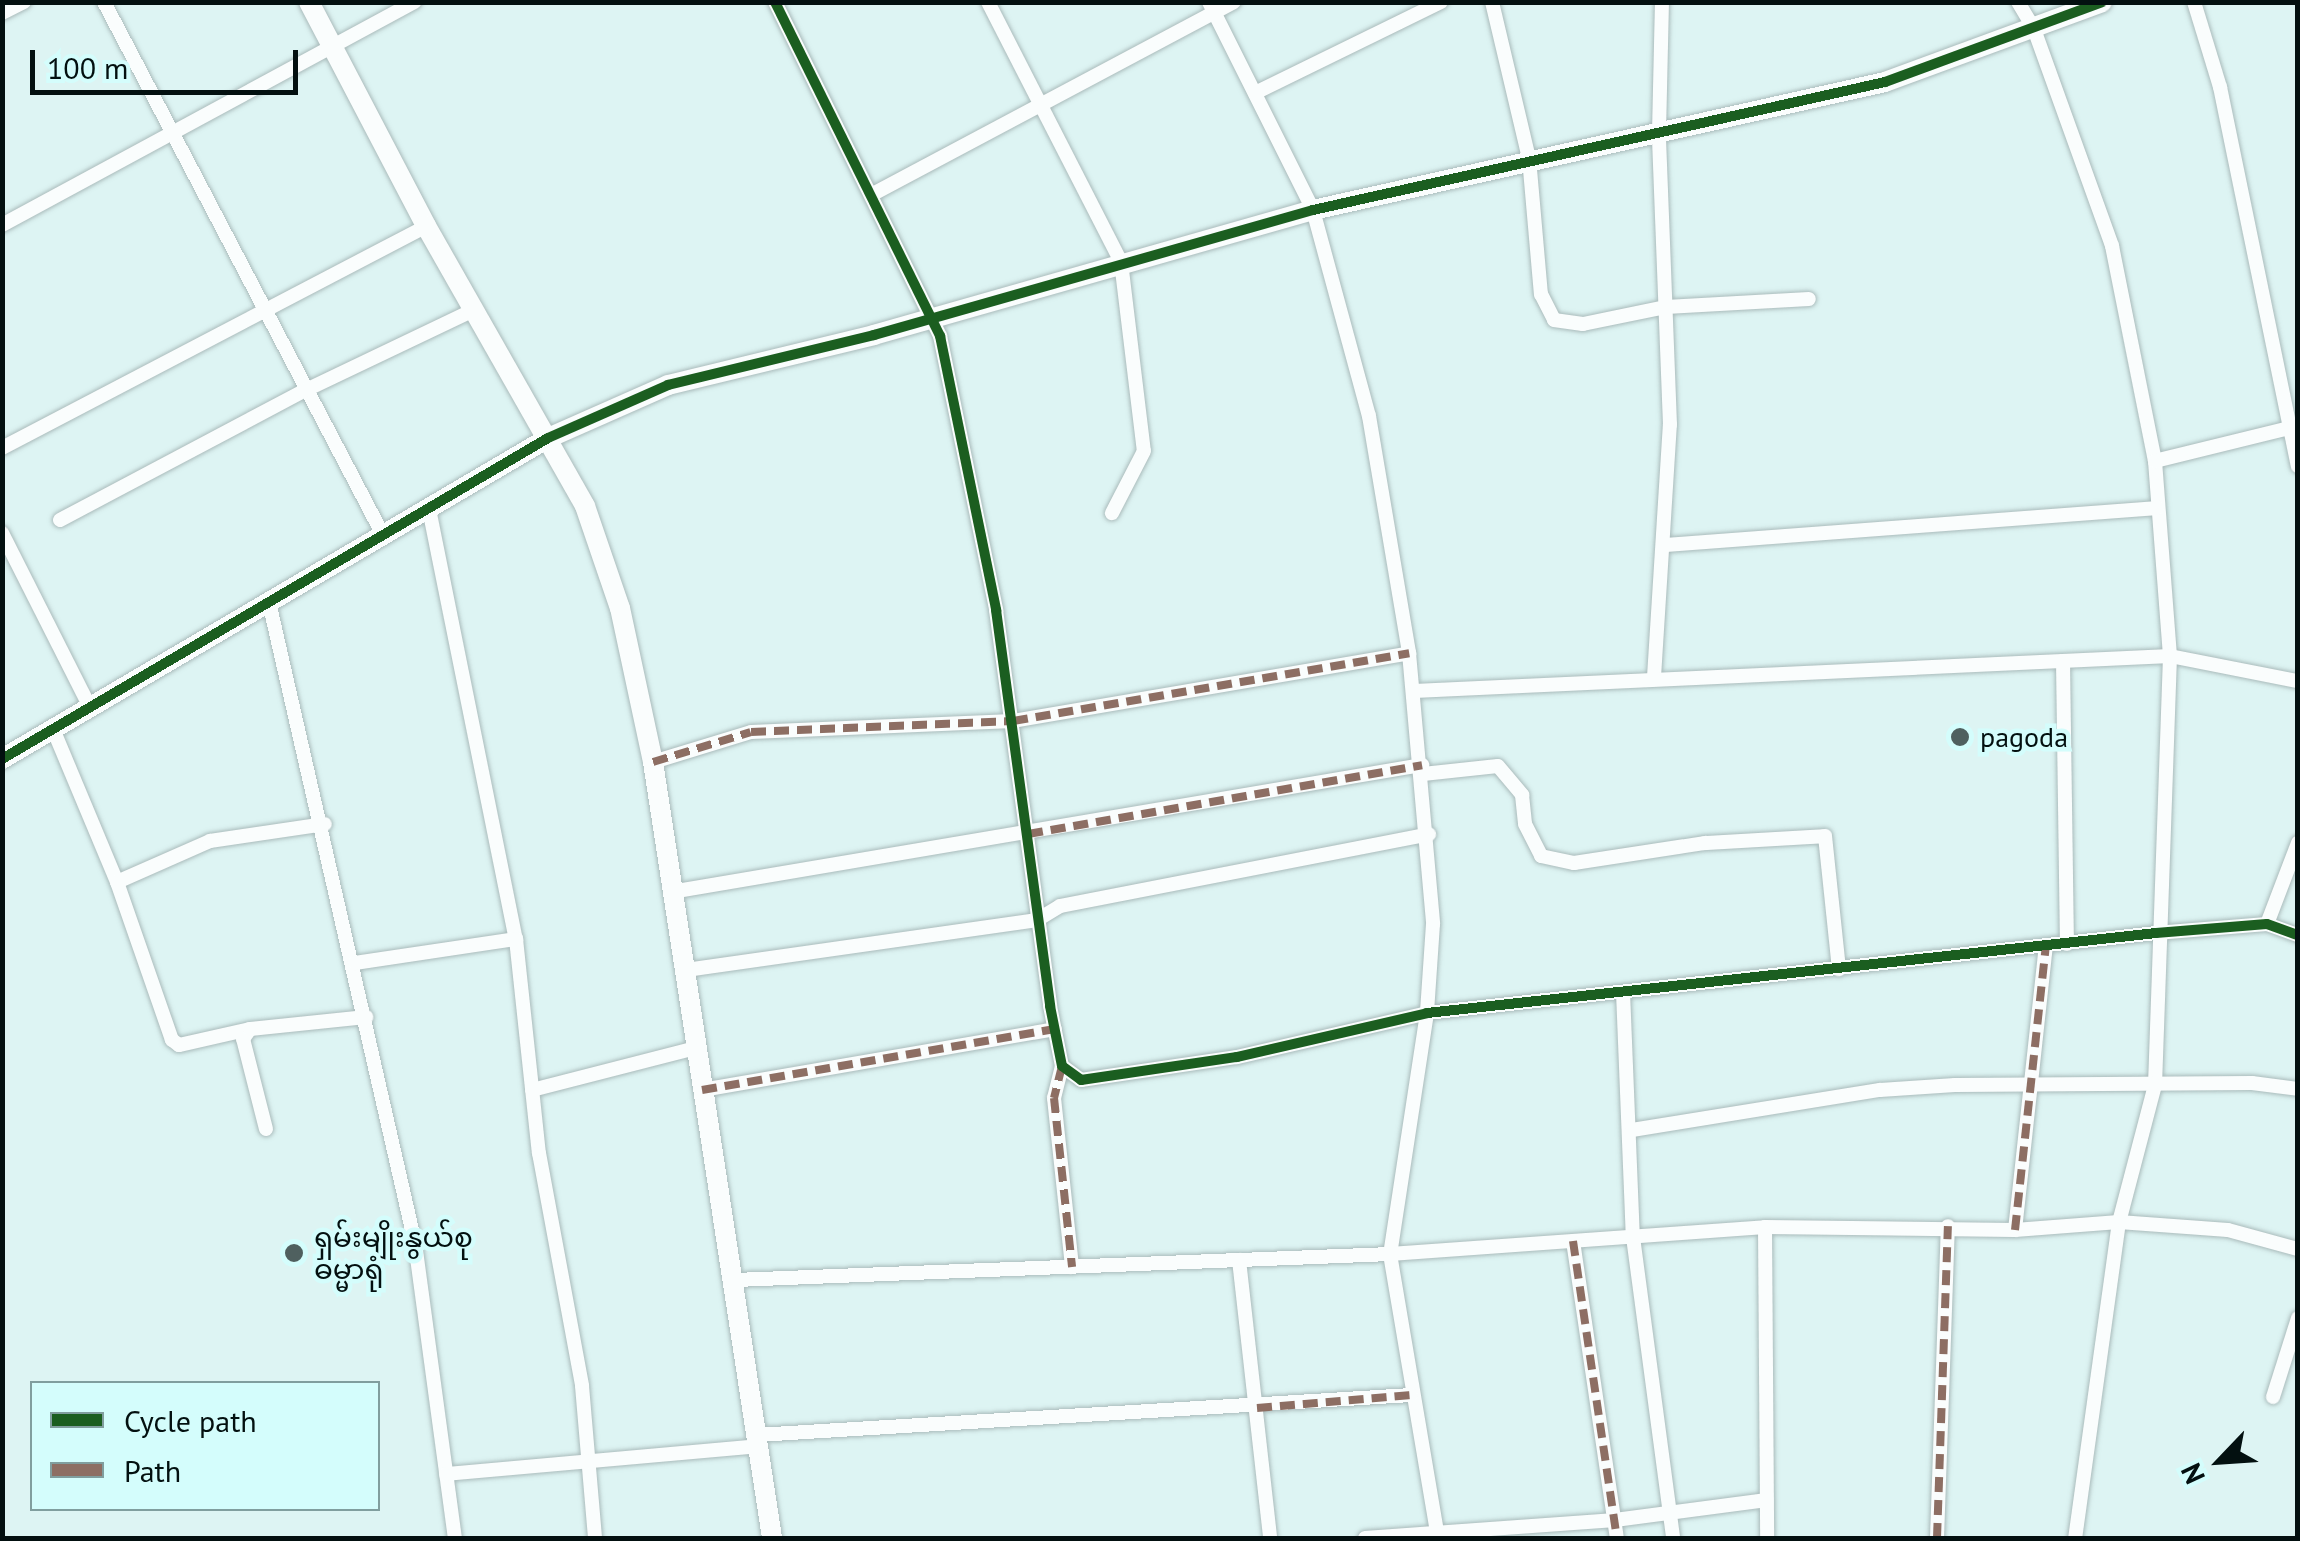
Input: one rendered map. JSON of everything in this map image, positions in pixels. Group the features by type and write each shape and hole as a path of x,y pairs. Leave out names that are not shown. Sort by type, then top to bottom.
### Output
{"street":[{"path":"2,13 24,2"},
{"path":"104,2 383,535"},
{"path":"309,2 426,226 548,438 604,556 653,762 772,1538"},
{"path":"2,225 414,2"},
{"path":"775,2 934,318 962,433 1014,721 1036,920 1062,1066 1054,1098 1072,1267"},
{"path":"988,2 1121,262 1144,451 1112,513"},
{"path":"872,196 1045,108 1212,8 1234,2"},
{"path":"1254,93 1441,2"},
{"path":"1492,2 1529,158 1541,294 1554,320 1583,324 1666,307 1809,298"},
{"path":"1654,676 1666,545 1666,307 1659,133 1662,2"},
{"path":"2018,2 2034,30 2112,246 2154,460 2170,656 2156,933 2155,1085 2119,1222 2075,1538"},
{"path":"2,759 548,438 668,384 934,318 1313,210 1529,158 1886,82 2102,2"},
{"path":"2194,2 2220,86 2294,426 2298,466"},
{"path":"1212,8 1313,210 1369,416 1409,653 1429,834 1433,924 1427,1013 1390,1254 1438,1536"},
{"path":"2,448 266,314 426,226"},
{"path":"60,520 306,390 474,310"},
{"path":"2154,460 2294,426"},
{"path":"1666,545 2158,508"},
{"path":"428,509 516,939 532,1090 588,1459 595,1538"},
{"path":"2,533 90,707"},
{"path":"270,602 324,824 414,1243 455,1538"},
{"path":"653,762 750,732 1014,721 1409,653"},
{"path":"1414,691 1654,676 2170,656 2298,681"},
{"path":"2063,661 2067,944"},
{"path":"53,729 117,882 172,1040 180,1045 250,1029 366,1017"},
{"path":"672,892 1422,769 1498,766 1522,795 1525,824 1541,856 1574,864 1705,843 1826,836 1839,969"},
{"path":"117,882 210,842 324,824"},
{"path":"686,970 1036,920 1060,906 1429,834"},
{"path":"2267,924 2298,843"},
{"path":"1062,1066 1081,1080 1178,1066 1427,1013 2156,933 2267,924 2298,935"},
{"path":"354,962 516,939"},
{"path":"2015,1230 2026,1087 2046,946"},
{"path":"1623,992 1632,1130 1633,1237 1673,1538"},
{"path":"250,1029 243,1039 266,1129"},
{"path":"702,1090 1055,1029"},
{"path":"532,1090 695,1048"},
{"path":"1632,1130 1880,1090 2252,1083 2298,1089"},
{"path":"735,1280 1390,1254 1765,1228 1948,1226 2015,1230 2119,1222 2228,1230 2298,1249"},
{"path":"1937,1538 1948,1226"},
{"path":"1765,1228 1767,1538"},
{"path":"1573,1241 1618,1538"},
{"path":"1239,1260 1270,1538"},
{"path":"2273,1397 2298,1318"},
{"path":"446,1474 949,1419 1257,1408 1411,1395"},
{"path":"1365,1538 1438,1536 1615,1520 1767,1500"}],"marked path":[{"path":"653,762 751,732 1013,721 1409,653"},
{"path":"1028,834 1422,765"},
{"path":"2015,1230 2046,946"},
{"path":"702,1090 1055,1029"},
{"path":"1062,1066 1054,1098 1072,1267"},
{"path":"1937,1538 1948,1226"},
{"path":"1573,1241 1617,1538"},
{"path":"1257,1408 1411,1395"}],"cycle path":[{"path":"775,2 940,336 996,610 1050,1006 1062,1066 1081,1080 1237,1057 1427,1013 2156,933 2267,924 2298,935"},
{"path":"2,759 548,438 668,385 874,335 1313,210 1885,82 2102,2"}],"place":[{"name":"pagoda","path":"1960,737"},
{"name":"ရှမ်းမျိုးနွယ်စု ဓမ္မာရုံ","path":"294,1253"}]}
